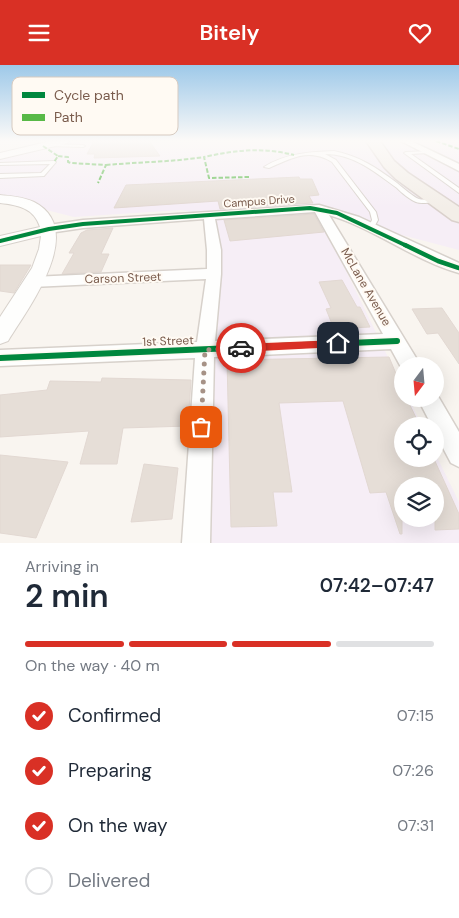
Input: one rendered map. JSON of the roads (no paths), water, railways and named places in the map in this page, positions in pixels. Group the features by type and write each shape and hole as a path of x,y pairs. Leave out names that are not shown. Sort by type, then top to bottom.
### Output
{"main road":[{"path":"388,163 459,216"}],"street":[{"path":"0,199 29,204 41,212 49,229 51,240 46,259 0,335"},
{"name":"Campus Drive","path":"49,229 83,224 319,208 337,213 438,261 459,268"},
{"name":"McLane Avenue","path":"319,208 406,357"},
{"path":"196,543 205,350 214,274 214,250 209,215"},
{"path":"0,241 49,229"},
{"name":"Carson Street","path":"32,282 214,274"},
{"name":"1st Street","path":"0,358 397,341"},
{"path":"432,407 459,455"}],"lane":[{"path":"0,176 42,175 52,163"},
{"path":"267,167 275,163"},
{"path":"336,163 373,212 375,220 372,229"},
{"path":"366,163 418,201 435,200"},
{"path":"420,163 459,191"}]}
